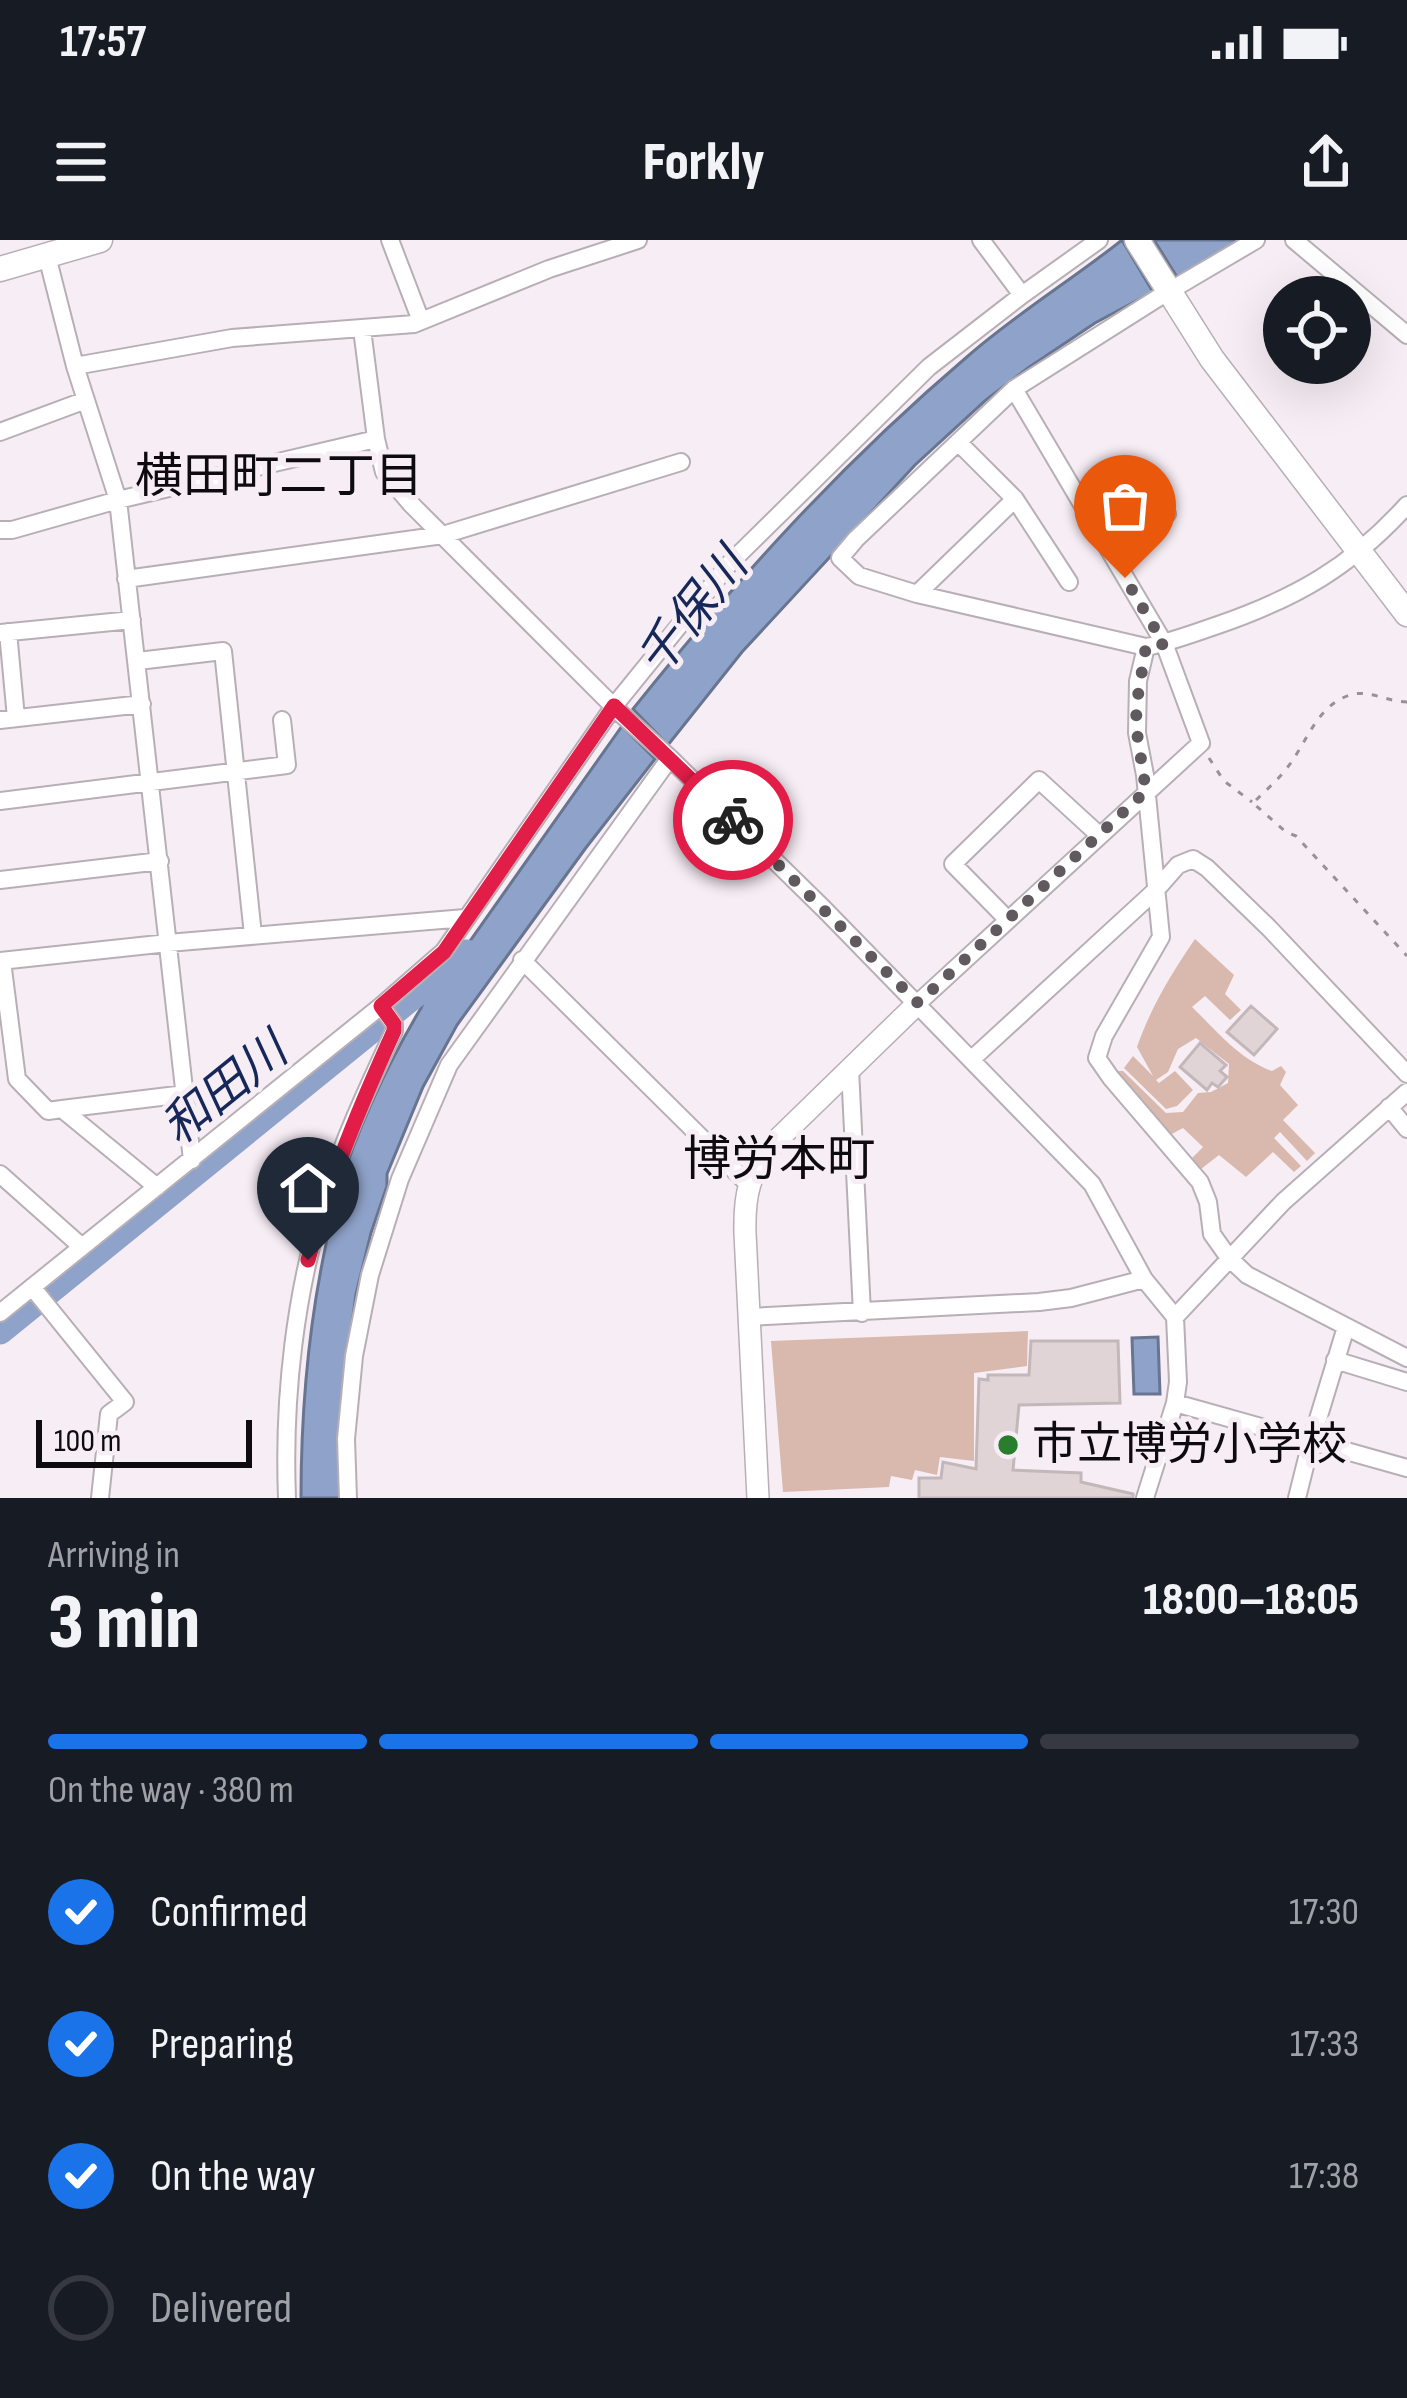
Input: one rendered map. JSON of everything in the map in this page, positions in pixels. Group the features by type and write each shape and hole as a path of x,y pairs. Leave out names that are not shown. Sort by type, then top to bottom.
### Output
{"main road":[{"path":"0,269 71,244 100,240"},
{"path":"1137,240 1211,359 1407,614"}],"street":[{"path":"389,240 422,321"},
{"path":"75,366 232,338 414,325 549,269 638,240"},
{"path":"980,240 1022,295"},
{"path":"4,1303 35,1290 157,1187 387,1014 444,952 617,710 730,563 929,368 1099,240"},
{"path":"1256,240 1168,288 1014,389 840,558 859,576 917,594 1155,645 1300,592 1359,553 1407,505"},
{"path":"1294,240 1407,335"},
{"path":"47,256 75,366 118,500 192,1160"},
{"path":"362,329 384,472 410,504 918,1003 1092,1184 1144,1279 1175,1317 1175,1403 1145,1498"},
{"path":"758,1498 745,1208 757,1165 918,1003 1202,743 1106,545 1014,389"},
{"path":"0,432 86,400"},
{"path":"0,530 376,439"},
{"path":"958,442 1015,499 1069,582"},
{"path":"126,579 443,535 681,462"},
{"path":"917,594 1015,499"},
{"path":"1106,545 1167,514"},
{"path":"132,620 4,633 8,719 142,704"},
{"path":"1155,645 1136,708 1161,937 1104,1036 1097,1058 1200,1182 1212,1234 1247,1276 1407,1358"},
{"path":"138,661 223,651 254,935"},
{"path":"0,801 287,765 282,720"},
{"path":"348,1498 346,1439 354,1356 370,1275 400,1179 449,1064 668,756"},
{"path":"1008,920 952,864 1039,780 1100,835"},
{"path":"972,1059 1178,865 1193,860 1208,868 1269,928 1407,1074"},
{"path":"0,880 160,861"},
{"path":"185,1094 48,1111 16,1078 4,1016 1,961 465,918"},
{"path":"522,960 748,1184"},
{"path":"286,1498 294,1341 308,1260 356,1114 394,1031 387,1014"},
{"path":"850,1070 862,1313"},
{"path":"1175,1317 1322,1166 1407,1092"},
{"path":"1389,1107 1407,1129"},
{"path":"62,1109 157,1187"},
{"path":"0,1174 82,1247"},
{"path":"748,1317 1071,1298 1144,1279"},
{"path":"35,1290 124,1402 110,1414 100,1498"},
{"path":"1297,1498 1346,1327"},
{"path":"1334,1360 1407,1382"},
{"path":"1175,1403 1407,1468"}],"path":[{"path":"1253,803 1289,766 1324,711 1340,700 1365,694 1407,702"},
{"path":"1202,743 1224,781 1295,836 1407,956"}],"shaded area":[{"path":"1195,939 1234,975 1225,994 1241,1010 1230,1020 1205,996 1192,1007 1249,1059 1272,1071 1281,1066 1286,1072 1280,1085 1298,1105 1283,1120 1315,1153 1307,1161 1280,1132 1274,1138 1301,1166 1294,1172 1273,1152 1246,1177 1219,1155 1201,1169 1189,1161 1203,1147 1183,1128 1168,1136 1116,1079 1117,1071 1123,1071 1166,1113 1183,1112 1198,1093 1228,1083 1229,1064 1196,1038 1178,1049 1168,1072 1156,1080 1159,1083 1175,1071 1193,1090 1177,1106 1166,1109 1124,1068 1133,1056 1153,1076 1137,1047 1162,991"},
{"path":"1028,1331 1027,1366 974,1373 974,1461 940,1457 937,1475 915,1470 912,1480 891,1476 889,1487 783,1492 771,1341"}],"water":[{"path":"1122,240 1153,292 1095,323 1028,368 915,465 742,652 668,745 633,709 751,569 921,397 1005,326"},
{"path":"1154,240 1245,240 1177,277"},
{"path":"622,726 655,759 457,1025 423,1087 387,1174 356,1294 348,1354 342,1498 301,1498 307,1372 319,1280 335,1201 363,1122 421,1008 420,997 460,947 465,948"},
{"path":"1158,1337 1160,1394 1134,1394 1132,1338"}],"building":[{"path":"1251,1006 1277,1029 1254,1055 1227,1032"},
{"path":"1200,1043 1226,1065 1220,1071 1227,1077 1218,1087 1212,1083 1207,1090 1180,1067"},
{"path":"1031,1341 1118,1341 1120,1403 1019,1405 1013,1470 1081,1473 1081,1482 1133,1494 1133,1498 919,1498 919,1478 941,1478 943,1462 976,1469 979,1379 1029,1375"}],"waterway":[{"name":"和田川","path":"0,1331 466,953"}],"way so far":[{"path":"733,820 918,1003 1146,791 1137,733 1138,681 1146,646 1164,644 1125,578"}],"place":[{"name":"市立博労小学校","path":"1008,1445"}],"district":[{"name":"横田町二丁目","path":"279,477"},
{"name":"博労本町","path":"779,1160"}],"route":[{"path":"308,1260 356,1114 394,1031 381,1006 444,952 614,706 733,820"}],"water label":[{"name":"千保川","path":"693,613"}]}
